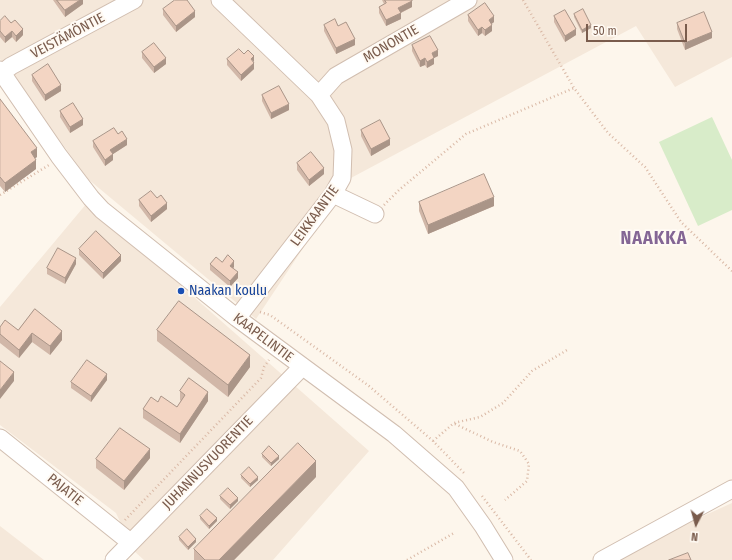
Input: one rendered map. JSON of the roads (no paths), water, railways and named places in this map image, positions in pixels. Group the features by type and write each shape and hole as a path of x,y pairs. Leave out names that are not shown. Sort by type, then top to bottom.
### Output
{"street":[{"name":"VEISTÄMÖNTIE","path":"1,71 134,0"},
{"name":"LEIKKAANTIE","path":"220,0 319,95 336,121 344,150 342,178 333,194 237,318"},
{"name":"MONONTIE","path":"319,95 336,76 468,0"},
{"name":"KAAPELINTIE","path":"1,71 59,156 102,210 237,318 394,434 456,488 483,526 504,560"},
{"path":"333,194 375,214"},
{"name":"JUHANNUSVUORENTIE","path":"114,560 302,367"},
{"name":"PAJATIE","path":"0,438 130,542"},
{"path":"602,560 732,489"}],"place":[{"name":"Naakan koulu","path":"181,291"}],"district":[{"name":"NAAKKA","path":"654,239"}]}
